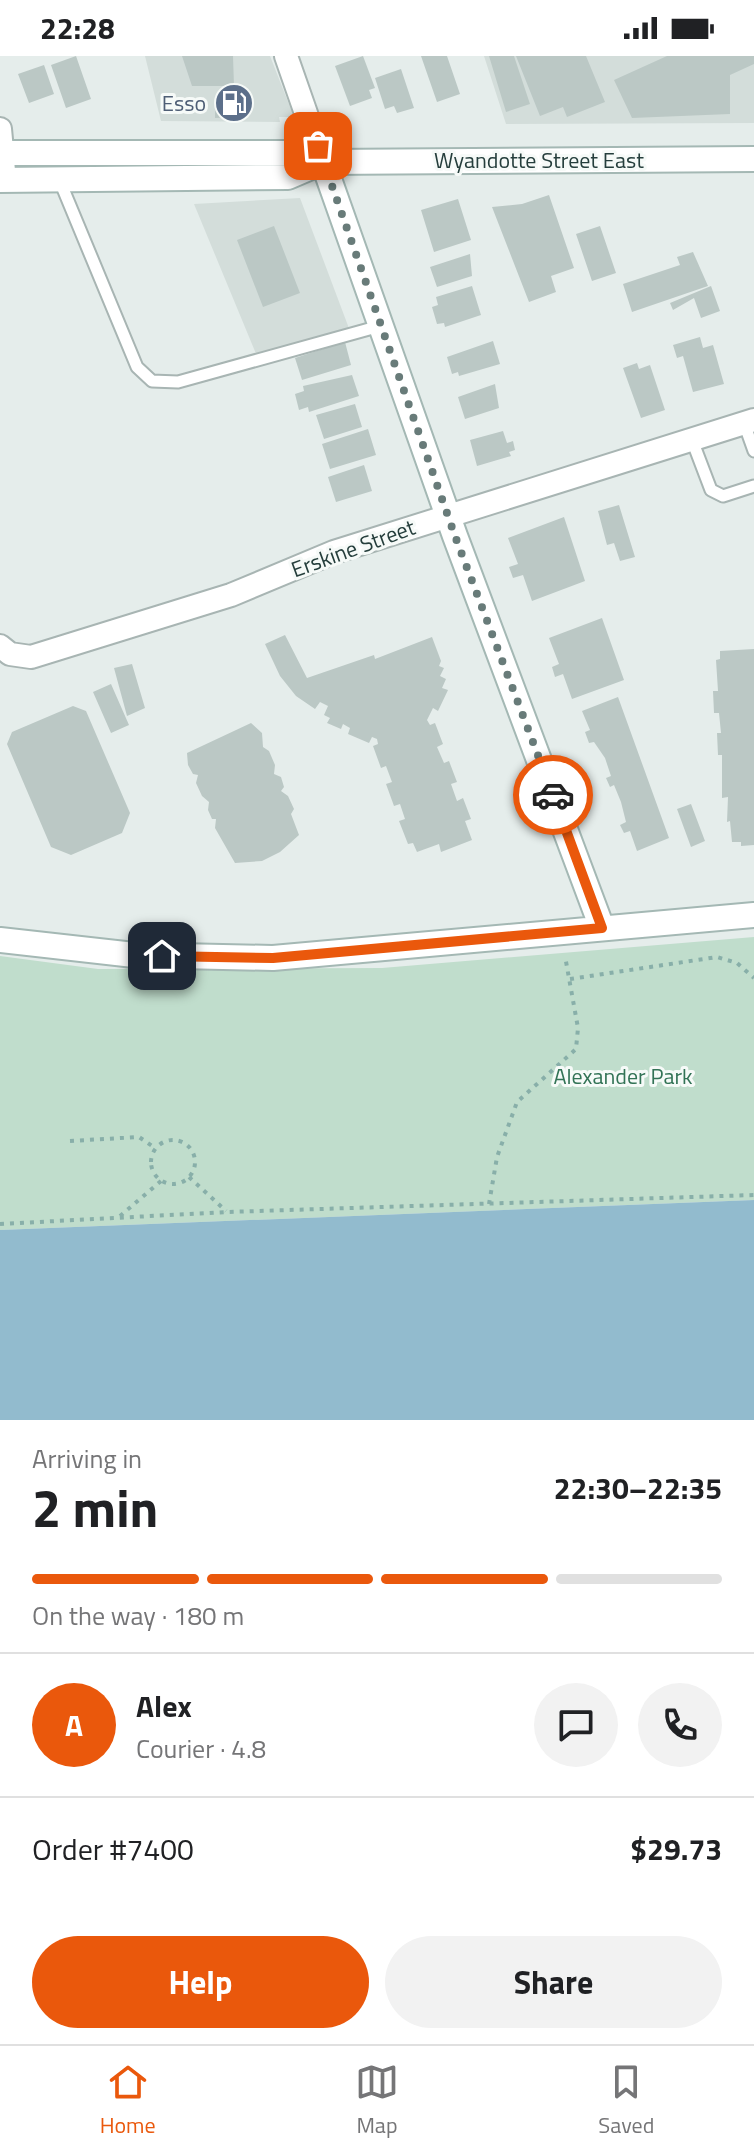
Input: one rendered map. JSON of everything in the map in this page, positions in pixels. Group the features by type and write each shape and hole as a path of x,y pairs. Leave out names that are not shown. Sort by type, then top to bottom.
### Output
{"main road":[{"name":"Wyandotte Street East","path":"1,145 48,152 292,153 323,162 754,159"},
{"name":"Wyandotte Street East","path":"2,180 288,177 323,162"},
{"path":"323,162 448,516 602,928"},
{"path":"0,940 134,955 273,958 754,915"}],"street":[{"path":"286,56 323,162"},
{"path":"1,145 2,180"},
{"name":"Erskine Street","path":"0,646 10,654 31,657 231,595 334,552 749,422"}],"lane":[{"path":"48,152 137,367 152,381 178,382 380,326"},
{"path":"749,422 754,451"},
{"path":"692,440 711,490 723,496 754,486"}],"path":[{"path":"489,1204 497,1157 517,1102 576,1049 578,1028 565,956"},
{"path":"570,979 717,957 737,963 754,978"},
{"path":"70,1141 139,1137 155,1148"},
{"path":"167,1140 188,1145 195,1164 189,1177 176,1184 161,1181 151,1170 155,1148 167,1140"},
{"path":"189,1177 227,1212"},
{"path":"118,1218 161,1181"},
{"path":"0,1224 227,1212 754,1195"}],"shaded area":[{"path":"145,56 270,56 294,117 279,117 280,122 161,121"},
{"path":"484,56 754,56 754,123 506,124"},
{"path":"300,198 350,331 259,361 194,204"}],"green space":[{"name":"Alexander Park","path":"754,937 754,1200 0,1230 0,956 98,969 382,968"}],"water":[{"path":"754,1200 754,1420 0,1420 0,1230"}],"building":[{"path":"76,56 91,99 66,108 51,65"},
{"path":"182,56 233,56 234,86 192,86"},
{"path":"363,56 375,88 369,90 372,98 350,106 335,66"},
{"path":"421,56 447,56 460,94 437,102"},
{"path":"489,56 514,56 530,104 506,112"},
{"path":"516,56 586,56 605,102 567,117 563,107 540,116"},
{"path":"667,56 754,56 754,64 730,75 730,114 632,118 614,80"},
{"path":"44,65 54,94 29,103 18,74"},
{"path":"401,69 414,108 397,113 394,106 385,109 375,78"},
{"path":"246,95 245,117 215,118 215,96"},
{"path":"549,195 574,268 551,276 556,292 529,302 492,207 522,204"},
{"path":"458,199 471,240 434,252 421,210"},
{"path":"274,226 300,293 263,307 237,240"},
{"path":"600,226 616,273 592,281 576,234"},
{"path":"693,252 708,286 632,312 623,284 680,265 677,257"},
{"path":"470,254 472,276 437,287 430,267"},
{"path":"472,286 481,315 445,327 444,323 437,324 432,307 438,305 436,297"},
{"path":"711,286 720,311 701,318 694,298 673,310 670,303"},
{"path":"700,337 703,348 713,345 724,384 693,392 683,356 677,358 673,345"},
{"path":"493,341 500,364 459,376 458,372 452,374 447,357"},
{"path":"345,342 351,365 302,380 295,358"},
{"path":"637,363 639,369 650,365 665,410 641,418 623,368"},
{"path":"352,375 359,396 309,412 308,407 299,410 295,394 304,391 303,386"},
{"path":"495,384 499,408 465,419 458,397"},
{"path":"355,404 362,427 324,439 316,415"},
{"path":"368,429 376,455 330,469 322,444"},
{"path":"503,431 507,443 513,441 515,450 509,452 511,456 477,466 470,440"},
{"path":"364,465 372,491 336,502 328,477"},
{"path":"619,505 635,557 620,561 614,543 607,545 598,511"},
{"path":"564,517 585,581 532,601 523,575 513,578 509,567 518,564 508,538"},
{"path":"602,618 624,680 572,699 563,674 555,677 552,667 559,664 549,638"},
{"path":"285,635 307,678 374,655 375,659 432,637 441,661 439,666 444,668 440,676 446,679 442,688 448,690 438,711 433,708 427,720 430,725 435,723 443,744 437,747 444,763 449,761 457,782 451,784 457,801 463,798 471,819 465,821 472,840 441,852 439,844 417,852 413,843 408,844 399,821 405,819 400,804 394,806 386,784 392,782 386,766 381,768 373,746 378,744 377,739 372,737 369,743 348,734 350,728 343,724 341,729 327,723 330,718 324,715 328,706 320,702 315,709 296,696 280,676 265,644"},
{"path":"754,649 754,845 741,846 741,842 732,842 730,821 727,822 728,797 722,798 722,755 718,755 717,733 721,733 719,713 714,713 713,691 718,691 716,660 720,659 720,651"},
{"path":"132,664 145,708 127,716 114,668"},
{"path":"111,684 129,725 111,733 93,692"},
{"path":"618,697 669,838 637,851 630,831 624,833 620,825 626,822 621,802 614,785 610,787 606,778 611,776 605,758 594,742 589,743 585,732 590,730 582,711"},
{"path":"73,706 86,711 130,813 122,833 71,855 51,847 7,744 12,732"},
{"path":"251,723 262,733 263,747 269,751 275,765 274,774 281,777 284,787 281,791 288,796 294,809 291,814 299,835 280,852 262,861 235,863 215,828 216,819 212,819 209,802 196,783 198,775 193,774 188,765 187,753"},
{"path":"691,804 705,841 691,847 677,809"}],"way so far":[{"path":"318,146 455,536 553,795"}],"place":[{"name":"Esso","path":"234,103"}],"route":[{"path":"162,956 273,958 602,928 553,795"}]}
